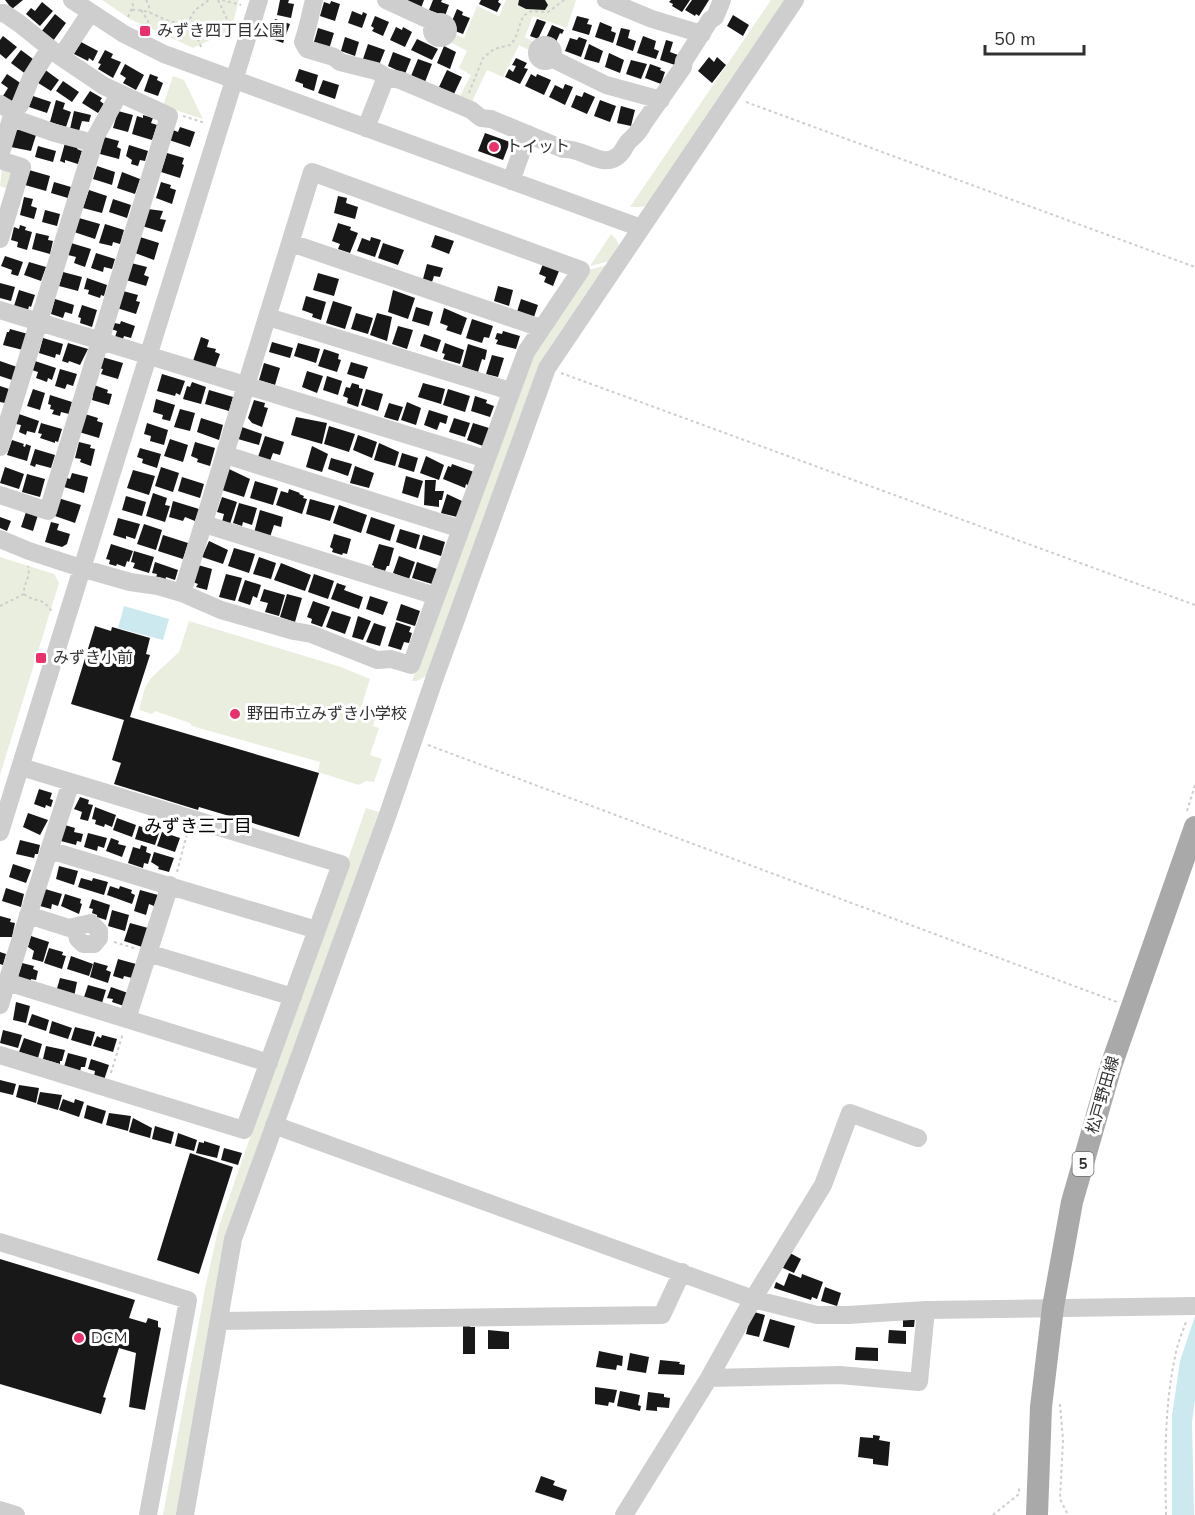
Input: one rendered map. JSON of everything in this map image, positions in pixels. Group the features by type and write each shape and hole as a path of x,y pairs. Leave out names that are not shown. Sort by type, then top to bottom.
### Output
{"main road":[{"name":"松戸野田線","path":"1037,1515 1041,1407 1053,1307 1072,1202 1111,1066 1195,827"}],"street":[{"path":"72,0 124,34 164,54 641,228"},
{"path":"0,832 258,0"},
{"path":"314,0 309,16 310,25 303,42 307,49 334,57 340,62 400,80 463,106 481,118 491,119 563,149 572,149 608,162 619,156 628,142 638,134 715,17 722,0"},
{"path":"386,0 436,23"},
{"path":"606,0 652,19 702,34"},
{"path":"185,1515 233,1239 548,368 795,0"},
{"path":"0,13 4,13 20,24 104,86 169,116 48,511 0,495"},
{"path":"8,111 20,105 31,78 90,13"},
{"path":"551,58 606,85 661,100"},
{"path":"366,128 386,77"},
{"path":"0,447 93,143 119,93"},
{"path":"8,111 55,133 93,143"},
{"path":"0,239 7,194 22,167 0,158 8,111"},
{"path":"511,181 528,134"},
{"path":"0,539 81,568 130,582 158,586 182,593 221,610 310,634 377,660 392,659 411,665 525,352 581,270 312,172 182,593"},
{"path":"291,243 541,328"},
{"path":"0,310 486,459"},
{"path":"268,317 510,391"},
{"path":"226,455 461,529"},
{"path":"204,524 436,597"},
{"path":"0,1055 244,1130 341,864 21,767"},
{"path":"0,1005 71,782"},
{"path":"50,850 317,930"},
{"path":"127,1020 171,886"},
{"path":"28,915 69,928 91,923 97,927 99,937"},
{"path":"148,953 293,997"},
{"path":"7,982 269,1063"},
{"path":"624,1515 710,1378 753,1299 823,1185 850,1113 918,1138"},
{"path":"274,1125 753,1299 817,1315 926,1310 1193,1306"},
{"path":"0,1242 188,1300 148,1515"},
{"path":"219,1321 662,1315 682,1272"},
{"path":"710,1378 840,1375 919,1382 926,1310"},
{"path":"0,1510 16,1515"}],"path":[{"path":"126,20 132,10 132,0"},
{"path":"146,0 149,12"},
{"path":"201,47 190,19 195,10 210,0"},
{"path":"220,0 241,5"},
{"path":"220,0 227,19 235,25"},
{"path":"463,106 480,63 488,53 510,45 515,39 523,16 532,11 548,12 564,0"},
{"path":"132,10 140,9 179,25 190,22"},
{"path":"140,9 150,25 148,32"},
{"path":"729,96 1195,267"},
{"path":"169,116 175,114 205,123"},
{"path":"548,368 1195,605"},
{"path":"24,594 24,586 29,576 27,563"},
{"path":"0,606 24,594"},
{"path":"24,594 43,601 52,613"},
{"path":"413,739 1117,1002"},
{"path":"171,886 192,818"},
{"path":"99,937 148,953"},
{"path":"106,1087 127,1020"},
{"path":"1166,1515 1165,1438 1169,1391 1175,1355 1193,1306"},
{"path":"1060,1395 1063,1440 1060,1499 1068,1515"},
{"path":"993,1515 1018,1494 1019,1482"}],"shaded area":[{"path":"102,0 239,0 231,30 193,48 130,19"},
{"path":"506,0 576,0 567,28 533,16 525,37 537,44 533,52 519,45 503,77 487,70 471,104 459,98 471,75 459,68 467,51 448,41 454,34 464,38 477,6 499,16"},
{"path":"771,0 788,0 647,205 630,207"},
{"path":"173,76 184,80 203,119 163,106"},
{"path":"2,168 14,172 8,189 0,186"},
{"path":"611,234 620,247 610,261 590,266"},
{"path":"607,265 540,364 428,675 412,681 531,355 588,270"},
{"path":"0,557 54,574 59,583 0,775"},
{"path":"189,621 341,667 370,679 360,711 376,716 373,726 379,728 370,755 382,759 374,782 366,781 359,785 318,772 320,762 192,726 190,723 155,711 152,714 139,710 145,688 151,678 179,652"},
{"path":"366,808 379,812 226,1236 177,1515 163,1515 219,1226"}],"water":[{"path":"124,606 169,619 163,640 118,628"},
{"path":"1195,1316 1195,1400 1192,1422 1194,1515 1172,1515 1172,1416 1180,1361"}],"building":[{"path":"5,0 23,0 12,9"},
{"path":"280,0 289,0 288,3 294,4 291,18 277,15"},
{"path":"401,0 424,0 421,8"},
{"path":"433,0 442,0 441,2 449,5 445,16 429,10"},
{"path":"481,0 499,0 501,4 497,12 479,4"},
{"path":"519,0 545,0 548,5 545,10 526,9 518,5"},
{"path":"671,0 690,0 682,12 672,6 673,4 669,2"},
{"path":"692,0 709,0 699,16 685,10"},
{"path":"331,1 340,4 335,21 320,16 324,2 330,4"},
{"path":"42,2 53,11 40,26 26,14 31,8 35,11"},
{"path":"457,9 463,12 462,15 470,18 463,34 455,31 456,27 452,21"},
{"path":"352,11 362,15 363,12 367,14 362,28 348,23"},
{"path":"55,14 66,23 53,41 41,32"},
{"path":"733,15 749,25 743,36 727,26"},
{"path":"375,16 389,22 383,36 372,31 374,28 371,26"},
{"path":"577,16 589,19 587,24 592,25 589,35 572,30"},
{"path":"275,19 290,24 283,43 269,38"},
{"path":"537,19 546,22 538,39 530,36"},
{"path":"600,22 612,27 611,31 616,33 613,43 595,37"},
{"path":"552,25 564,30 556,42 546,38"},
{"path":"396,27 402,30 403,27 412,32 405,47 390,40"},
{"path":"318,28 334,33 329,49 314,42"},
{"path":"621,28 630,30 628,38 636,41 633,51 616,45"},
{"path":"3,36 17,47 6,59 0,54 0,40"},
{"path":"643,36 656,41 654,49 659,51 656,59 637,53"},
{"path":"345,37 359,42 355,56 341,51"},
{"path":"579,37 587,40 581,57 565,51 570,38 577,40"},
{"path":"417,39 438,49 432,60 411,50"},
{"path":"666,40 673,42 670,52 678,55 675,65 660,60"},
{"path":"81,42 98,51 93,61 74,54"},
{"path":"368,44 385,50 379,65 363,59"},
{"path":"589,44 603,51 599,63 584,59"},
{"path":"444,46 456,52 450,69 437,63"},
{"path":"21,50 37,62 27,75 11,63"},
{"path":"105,50 113,54 111,58 121,62 113,78 98,69 101,64 98,63"},
{"path":"393,52 411,59 405,74 388,66"},
{"path":"609,53 624,60 620,73 605,67"},
{"path":"709,57 714,62 717,57 726,65 712,83 698,71"},
{"path":"516,58 527,63 524,68 528,69 520,84 505,77 509,69 513,72 516,66 512,65"},
{"path":"418,59 432,64 425,82 411,76"},
{"path":"631,60 647,64 641,79 626,74"},
{"path":"125,64 144,75 136,90 123,83 126,78 120,74"},
{"path":"650,64 665,72 661,84 645,78"},
{"path":"44,69 59,80 51,91 35,81"},
{"path":"299,69 318,75 314,91 295,81"},
{"path":"447,70 462,77 454,94 439,87"},
{"path":"7,74 25,86 13,103 3,96 8,88 1,83"},
{"path":"150,74 158,77 157,80 163,83 158,96 144,91"},
{"path":"531,74 551,80 544,95 525,86"},
{"path":"323,80 339,85 335,99 318,93"},
{"path":"63,81 79,92 72,102 56,91"},
{"path":"565,84 573,87 565,105 549,97 555,85 563,89"},
{"path":"90,91 102,98 100,101 104,104 98,113 82,103"},
{"path":"584,92 595,97 587,114 571,107 576,95 582,97"},
{"path":"33,96 51,102 47,113 29,107"},
{"path":"56,100 65,103 63,109 71,112 66,127 50,122"},
{"path":"600,100 616,106 610,122 594,116"},
{"path":"621,106 635,110 631,126 617,123"},
{"path":"74,111 91,115 89,122 82,121 79,131 70,129"},
{"path":"118,111 133,115 128,132 113,128"},
{"path":"143,115 153,118 151,123 157,125 152,140 132,134 137,116 143,118"},
{"path":"180,127 195,132 190,147 169,140 173,130 178,132"},
{"path":"17,129 36,135 31,151 11,147"},
{"name":"トイット","path":"485,133 510,142 503,160 478,151"},
{"path":"104,137 119,141 117,147 121,149 119,159 100,154"},
{"path":"65,143 78,147 77,149 82,151 78,164 65,160 65,163 60,161"},
{"path":"129,145 148,151 145,161 140,160 138,166 131,164 132,160 126,156"},
{"path":"38,146 56,151 53,162 35,157"},
{"path":"167,153 184,158 180,178 161,172"},
{"path":"97,166 115,172 112,185 93,179"},
{"path":"29,170 50,176 46,191 25,185"},
{"path":"122,172 140,179 135,194 117,188"},
{"path":"54,182 71,187 68,198 51,193"},
{"path":"161,182 171,185 170,188 176,190 172,204 156,198"},
{"path":"89,190 107,196 102,213 83,208"},
{"path":"338,196 347,198 346,203 358,207 355,219 334,213"},
{"path":"24,197 33,199 31,206 37,208 34,219 20,215"},
{"path":"113,199 131,205 127,218 109,212"},
{"path":"148,209 163,211 160,219 166,220 162,232 142,226"},
{"path":"45,210 60,214 57,226 42,222"},
{"path":"79,218 100,224 95,239 74,232"},
{"path":"338,223 351,227 350,230 358,233 350,253 338,249 340,244 332,241"},
{"path":"105,224 124,230 120,244 113,242 112,246 99,243"},
{"path":"20,225 32,232 27,250 17,247 18,242 11,240 14,227 19,229"},
{"path":"36,233 49,236 48,240 53,241 50,254 32,249"},
{"path":"435,235 454,241 449,254 431,247"},
{"path":"140,237 159,243 154,260 135,253"},
{"path":"371,237 381,240 375,257 357,251 362,238 370,241"},
{"path":"71,243 91,249 85,267 74,263 76,257 68,255"},
{"path":"383,243 404,250 398,265 378,258"},
{"path":"96,253 115,259 112,269 104,267 103,272 91,268"},
{"path":"5,256 23,262 18,276 11,274 12,270 1,266"},
{"path":"29,262 46,267 41,281 24,275"},
{"path":"131,263 147,267 144,275 149,277 146,286 126,280"},
{"path":"427,264 443,268 440,277 434,276 432,282 423,279"},
{"path":"543,264 559,271 553,286 544,282 546,277 539,274"},
{"path":"63,272 82,277 78,291 59,286"},
{"path":"318,273 339,279 334,296 313,290"},
{"path":"87,278 107,285 104,296 101,295 100,298 88,294 89,290 84,289"},
{"path":"0,283 15,287 11,301 0,298"},
{"path":"498,286 513,290 509,306 494,301"},
{"path":"19,290 35,295 28,310 14,306"},
{"path":"393,290 415,298 408,319 388,312"},
{"path":"123,291 138,295 136,301 140,302 136,314 117,308"},
{"path":"306,296 326,302 321,320 302,310"},
{"path":"55,299 74,305 72,314 65,312 63,318 51,314"},
{"path":"521,299 538,305 534,317 517,312"},
{"path":"333,301 352,307 345,329 326,323"},
{"path":"82,305 97,310 92,327 80,323 81,318 78,317"},
{"path":"416,307 433,312 429,326 412,321"},
{"path":"444,308 467,318 461,335 446,330 448,326 440,323"},
{"path":"356,313 373,318 368,334 351,329"},
{"path":"377,313 392,317 387,341 370,335"},
{"path":"472,319 493,326 489,338 484,337 482,343 466,338"},
{"path":"121,321 135,326 131,338 115,337 117,331 111,329 114,323 120,324"},
{"path":"398,326 413,330 407,349 392,344"},
{"path":"10,329 28,334 23,350 3,345"},
{"path":"503,331 520,336 516,349 496,344 497,333 502,334"},
{"path":"424,334 441,340 437,352 420,346"},
{"path":"201,337 209,340 207,347 216,349 215,352 220,354 215,368 193,361"},
{"path":"43,338 63,344 60,355 56,354 55,358 39,353"},
{"path":"272,342 293,348 290,358 269,352"},
{"path":"68,343 88,349 80,365 62,361"},
{"path":"298,343 320,349 316,363 294,356"},
{"path":"445,343 464,350 460,364 443,359"},
{"path":"468,344 487,350 485,360 482,359 478,372 462,367"},
{"path":"324,349 339,354 338,359 341,360 337,372 318,366"},
{"path":"492,355 504,358 498,377 486,374"},
{"path":"102,357 123,363 118,379 101,374 103,369 98,368"},
{"path":"0,361 17,367 12,380 0,376"},
{"path":"35,361 56,368 52,380 48,378 47,382 36,378 38,372 32,370"},
{"path":"351,362 368,367 364,379 347,374"},
{"path":"264,363 280,368 275,385 259,380"},
{"path":"60,369 77,374 73,386 67,384 65,389 55,386"},
{"path":"307,371 323,376 317,393 302,387"},
{"path":"162,374 185,381 180,395 176,393 175,396 157,391"},
{"path":"327,376 342,381 338,395 323,390"},
{"path":"192,382 206,387 201,404 183,399 187,386 190,387"},
{"path":"352,383 363,389 358,407 347,403 348,398 343,396 346,387 350,388"},
{"path":"423,383 445,389 441,404 418,397"},
{"path":"94,385 112,394 109,405 92,400"},
{"path":"0,386 9,389 5,403 0,402"},
{"path":"33,389 45,393 40,410 27,406"},
{"path":"366,389 383,394 378,411 361,405"},
{"path":"448,389 470,396 465,412 443,405"},
{"path":"209,390 233,397 229,411 205,404"},
{"path":"50,395 72,402 69,414 61,412 60,416 52,414 54,410 50,409 51,405 48,404"},
{"path":"475,396 487,400 486,403 494,406 490,417 471,411"},
{"path":"156,399 175,405 170,421 162,419 163,415 153,412"},
{"path":"254,400 265,403 264,407 268,408 262,427 252,423 248,418"},
{"path":"407,402 421,408 416,425 401,420"},
{"path":"389,403 403,407 398,421 384,417"},
{"path":"180,409 195,413 190,431 174,427"},
{"path":"429,410 448,416 446,424 440,422 437,430 424,425"},
{"path":"19,414 39,421 35,433 27,431 26,435 19,432 21,425 16,424"},
{"path":"85,414 98,418 97,421 103,423 99,438 79,432"},
{"path":"296,417 327,423 322,444 291,435"},
{"path":"201,418 223,425 219,440 197,432"},
{"path":"454,418 470,423 465,437 449,432"},
{"path":"41,423 62,429 58,442 40,438 42,434 38,433"},
{"path":"147,423 168,430 164,445 150,441 151,436 144,434"},
{"path":"473,423 489,428 483,446 467,440"},
{"path":"329,426 355,434 349,452 324,444"},
{"path":"242,427 262,434 259,445 238,439"},
{"path":"358,435 377,442 372,458 353,450"},
{"path":"265,436 284,442 280,455 273,453 270,461 258,457"},
{"path":"170,439 188,445 183,462 164,456"},
{"path":"12,440 24,444 25,447 26,444 31,446 27,461 7,455"},
{"path":"79,442 91,445 90,448 95,449 91,466 75,458"},
{"path":"195,442 215,448 210,466 197,462 198,459 191,456"},
{"path":"379,443 399,452 395,466 374,460"},
{"path":"312,446 328,454 322,472 306,467"},
{"path":"140,448 161,454 157,468 142,463 143,459 137,457"},
{"path":"35,449 55,455 51,468 36,464 35,467 30,465"},
{"path":"402,453 418,458 414,472 398,467"},
{"path":"426,456 444,465 439,480 420,473"},
{"path":"331,458 352,464 348,476 328,469"},
{"path":"452,464 474,472 469,486 466,484 465,488 443,479 448,466 451,467"},
{"path":"355,466 374,473 369,488 350,483"},
{"path":"5,467 24,474 19,489 0,483"},
{"path":"161,467 179,473 173,492 155,486"},
{"path":"229,469 250,479 244,497 222,490"},
{"path":"133,470 155,476 149,495 127,488"},
{"path":"72,473 88,477 84,493 64,487 67,478 70,479"},
{"path":"27,474 45,479 40,497 22,492"},
{"path":"406,476 423,481 418,498 402,493"},
{"path":"182,477 204,484 200,498 178,491"},
{"path":"425,480 436,480 435,491 444,491 442,500 439,500 439,507 424,505"},
{"path":"255,481 278,488 273,505 250,498"},
{"path":"289,489 300,493 304,496 303,498 307,499 302,514 276,505 281,491 288,493"},
{"path":"153,493 167,498 165,505 170,506 165,522 146,516"},
{"path":"447,494 462,501 457,517 441,513"},
{"path":"126,496 146,502 142,516 122,510"},
{"path":"222,497 237,502 230,524 222,522 224,514 217,512"},
{"path":"58,498 81,505 75,523 55,516"},
{"path":"310,499 335,506 330,521 306,514"},
{"path":"173,501 199,509 195,521 185,517 183,521 169,517"},
{"path":"239,503 257,508 252,525 243,522 242,526 233,523"},
{"path":"339,505 367,515 361,533 333,523"},
{"path":"260,510 283,517 281,527 274,525 270,537 254,533"},
{"path":"26,512 38,515 33,531 21,527"},
{"path":"0,517 11,521 7,531 0,528"},
{"path":"371,517 395,525 390,541 366,533"},
{"path":"118,518 140,524 135,539 113,535"},
{"path":"51,522 59,524 57,530 70,534 67,544 62,547 45,542"},
{"path":"144,524 162,530 156,550 137,544"},
{"path":"400,529 420,535 416,549 396,542"},
{"path":"334,534 351,539 347,554 332,552 333,549 330,547"},
{"path":"163,535 188,543 183,559 158,551"},
{"path":"423,535 445,542 441,556 419,549"},
{"path":"209,541 228,550 223,564 202,557"},
{"path":"111,544 133,551 125,567 109,564 110,560 106,559"},
{"path":"379,544 394,548 389,566 385,571 374,568 372,565"},
{"path":"234,548 255,554 249,573 228,566"},
{"path":"134,551 154,557 149,573 133,568 135,563 131,562"},
{"path":"399,556 415,562 409,579 393,573"},
{"path":"259,557 276,563 271,579 253,574"},
{"path":"155,562 178,570 175,580 166,577 165,581 156,578 157,574 152,573"},
{"path":"417,562 437,569 432,584 412,578"},
{"path":"281,563 311,575 305,591 274,580"},
{"path":"198,565 212,569 207,590 196,587 198,584 193,582"},
{"path":"226,574 242,578 235,601 219,597"},
{"path":"314,574 334,581 328,599 308,592"},
{"path":"245,580 261,585 257,598 253,596 250,605 238,601"},
{"path":"337,583 346,586 344,590 363,597 359,609 331,599"},
{"path":"264,589 285,595 279,616 265,612 268,603 260,601"},
{"path":"287,594 302,598 295,622 280,617"},
{"path":"370,596 388,602 383,615 366,609"},
{"path":"313,601 330,607 322,627 311,623 312,619 307,617"},
{"path":"401,604 420,611 415,626 396,620"},
{"path":"332,611 351,617 345,634 326,627"},
{"path":"358,616 371,621 363,640 352,637"},
{"path":"396,622 411,627 409,643 404,642 401,650 388,646"},
{"path":"374,623 386,627 380,646 366,642"},
{"path":"95,626 111,631 112,627 150,638 146,654 150,655 130,717 319,773 299,837 199,807 198,810 114,784 121,763 112,760 124,720 71,704"},
{"path":"39,789 52,793 51,807 46,805 45,808 34,804"},
{"path":"80,797 89,800 88,804 93,805 88,821 80,819 82,812 74,809"},
{"path":"95,807 116,815 112,827 95,824 96,820 92,819"},
{"path":"28,813 48,820 40,835 23,827"},
{"path":"117,818 136,825 132,837 113,830"},
{"path":"65,825 75,828 74,832 83,834 81,842 77,841 76,845 61,841"},
{"path":"139,826 160,830 155,845 135,839"},
{"path":"162,832 180,838 175,852 157,846"},
{"path":"88,833 107,838 104,848 98,846 97,851 84,847"},
{"path":"111,838 119,841 118,844 126,846 122,857 106,851"},
{"path":"20,840 40,845 38,854 35,854 34,858 16,854"},
{"path":"141,845 147,847 146,852 151,854 148,864 144,863 143,868 128,863 133,847 140,849"},
{"path":"154,852 174,858 169,872 158,869 159,867 151,862"},
{"path":"13,864 31,870 26,883 9,877"},
{"path":"59,866 78,871 74,885 56,879"},
{"path":"81,878 108,882 104,895 78,887"},
{"path":"110,886 132,890 131,893 135,895 132,904 107,895"},
{"path":"6,888 24,894 21,907 2,901"},
{"path":"45,889 62,894 58,906 52,904 51,909 40,906"},
{"path":"140,890 158,895 154,906 149,904 146,915 134,911"},
{"path":"65,894 81,899 79,914 61,906"},
{"path":"92,899 110,905 106,920 92,913 93,909 89,908"},
{"path":"112,910 129,915 125,931 108,926"},
{"path":"0,916 11,919 10,922 15,923 12,937 0,937"},
{"path":"130,923 148,928 142,947 124,941"},
{"path":"31,936 49,942 43,962 32,959 34,951 28,947"},
{"path":"49,948 63,952 62,955 66,956 62,969 44,963"},
{"path":"0,952 6,954 3,965 0,964"},
{"path":"71,956 93,964 89,976 67,969"},
{"path":"118,959 136,964 132,978 124,976 123,979 113,976"},
{"path":"94,962 108,966 106,970 111,972 108,983 90,977"},
{"path":"22,963 34,966 33,969 38,971 36,980 31,979 31,981 18,977"},
{"path":"60,978 77,982 74,997 56,992"},
{"path":"88,985 106,990 102,1003 84,997"},
{"path":"111,987 128,993 124,1006 107,998"},
{"path":"16,1002 30,1006 26,1023 13,1020"},
{"path":"32,1014 49,1020 46,1031 28,1025"},
{"path":"52,1021 72,1028 68,1039 49,1033"},
{"path":"75,1027 95,1032 91,1046 71,1040"},
{"path":"3,1030 22,1035 18,1048 0,1043"},
{"path":"102,1035 117,1039 113,1052 93,1046 97,1036 101,1038"},
{"path":"24,1038 42,1044 38,1058 19,1052"},
{"path":"46,1046 65,1050 60,1064 43,1059"},
{"path":"68,1053 87,1058 85,1067 81,1067 80,1072 64,1067"},
{"path":"91,1059 109,1065 104,1080 94,1076 95,1071 88,1069"},
{"path":"0,1080 16,1084 13,1095 0,1092"},
{"path":"19,1085 39,1088 36,1103 16,1097"},
{"path":"40,1092 62,1095 58,1110 37,1104"},
{"path":"63,1099 74,1103 75,1099 84,1102 79,1117 59,1110"},
{"path":"87,1105 106,1111 102,1124 84,1118"},
{"path":"109,1113 131,1116 128,1131 106,1125"},
{"path":"133,1118 152,1128 150,1138 129,1132"},
{"path":"155,1126 174,1132 171,1144 152,1139"},
{"path":"178,1133 197,1140 194,1151 175,1146"},
{"path":"204,1141 220,1146 217,1158 196,1153 199,1142 204,1143"},
{"path":"224,1148 242,1153 238,1165 221,1160"},
{"path":"190,1153 233,1167 199,1274 157,1260"},
{"path":"790,1253 801,1259 794,1273 783,1268"},
{"name":"DCM","path":"0,1259 135,1300 129,1318 146,1323 148,1318 158,1321 158,1327 161,1328 145,1410 129,1407 136,1353 119,1348 103,1397 106,1398 101,1414 0,1384"},
{"path":"789,1273 801,1278 802,1274 823,1282 817,1299 812,1297 811,1300 774,1288 776,1282 784,1286"},
{"path":"825,1287 841,1293 837,1306 821,1301"},
{"path":"754,1312 765,1315 759,1337 746,1334 751,1314"},
{"path":"903,1317 915,1317 914,1327 903,1327"},
{"path":"770,1319 795,1326 789,1348 763,1341"},
{"path":"463,1324 475,1327 475,1354 463,1354"},
{"path":"488,1330 509,1332 509,1349 488,1349"},
{"path":"889,1330 906,1331 906,1344 888,1343"},
{"path":"856,1347 878,1348 878,1361 855,1360"},
{"path":"599,1351 623,1356 622,1366 617,1365 616,1370 596,1367"},
{"path":"630,1353 649,1357 646,1373 627,1370"},
{"path":"660,1360 680,1362 679,1364 685,1365 684,1375 658,1374"},
{"path":"595,1387 617,1390 614,1403 609,1402 608,1406 595,1404"},
{"path":"620,1391 640,1395 638,1405 641,1406 640,1411 617,1406"},
{"path":"648,1392 664,1394 664,1397 670,1398 669,1408 657,1407 657,1411 646,1410"},
{"path":"873,1435 880,1436 879,1440 890,1442 888,1466 873,1464 873,1459 858,1457 860,1437 873,1438"},
{"path":"541,1476 555,1481 553,1485 567,1490 563,1501 535,1492"}],"place":[{"name":"みずき四丁目公園","path":"145,31"},
{"name":"トイット","path":"494,147"},
{"name":"みずき小前","path":"41,658"},
{"name":"野田市立みずき小学校","path":"235,714"},
{"name":"DCM","path":"79,1338"}],"district":[{"name":"みずき三丁目","path":"198,826"}]}
